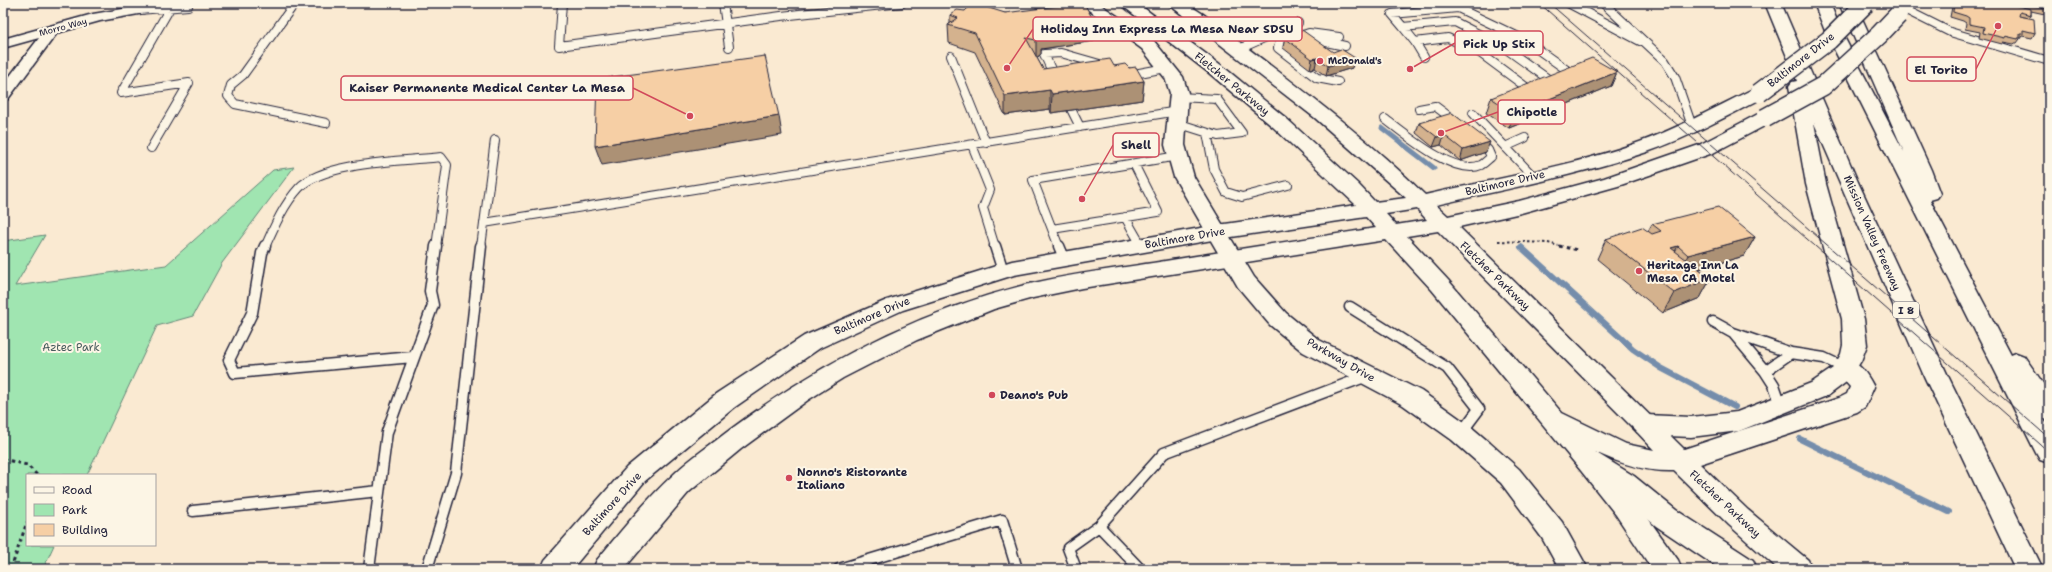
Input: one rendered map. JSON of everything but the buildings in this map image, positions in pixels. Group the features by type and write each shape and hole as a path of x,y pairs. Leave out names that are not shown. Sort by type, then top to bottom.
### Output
{"main road":[{"name":"Fletcher Parkway","path":"1127,3 1209,64 1280,123 1345,183 1440,285 1587,460 1625,484 1666,518 1743,569"},
{"name":"Fletcher Parkway","path":"1175,3 1198,17 1239,49 1321,114 1399,180 1646,425 1679,461 1726,506 1798,569"},
{"name":"Mission Valley Freeway","path":"1773,3 1848,182 1923,347 2030,569"},
{"path":"1822,3 1833,30 2049,453"},
{"path":"1847,3 1859,34 1916,154 1943,244"},
{"name":"Baltimore Drive","path":"555,569 636,474 726,400 812,342 895,305 1003,271 1064,258 1218,232 1421,202 1534,177 1641,148 1692,126 1758,93 1821,46 1848,22 1866,3"},
{"name":"Parkway Drive","path":"1091,9 1148,45 1174,76 1178,110 1175,145 1184,177 1218,232 1246,282 1278,320 1311,346 1412,398 1461,433 1510,476 1552,530 1574,569"},
{"path":"607,569 647,520 681,483 760,420 843,366 916,330 980,306 1027,292 1082,281 1442,224 1521,207 1611,182 1706,149 1823,86 1879,35 1902,9"},
{"path":"1646,425 1706,426 1739,420 1781,405 1820,389 1834,380 1845,368 1854,350 1855,332 1816,184 1792,47"},
{"path":"1692,126 1720,142"},
{"path":"1965,289 2049,411"},
{"path":"1551,416 1630,457 1660,463 1679,461 1848,405 1856,400 1860,395 1862,387 1856,377 1845,368"},
{"path":"1587,460 1625,507 1668,569"}],"street":[{"name":"Morro Way","path":"3,44 53,29 141,7"},
{"path":"3,96 53,29"}],"lane":[{"path":"295,3 243,75 231,85 228,96 235,104 326,123"},
{"path":"562,3 559,46 726,23 902,3"},
{"path":"723,3 729,47"},
{"path":"1568,3 1648,46 1658,53 1675,77 1692,126"},
{"path":"1603,3 1648,46"},
{"path":"141,7 170,8 188,6"},
{"path":"151,148 189,83 121,93 170,8"},
{"path":"1424,57 1415,42 1392,14 1458,8 1523,39 1547,83"},
{"path":"1902,9 1950,32 2049,61"},
{"path":"1403,27 1455,22 1502,46 1547,83"},
{"path":"1239,49 1298,23"},
{"path":"1338,82 1317,78 1278,48 1280,41 1309,33 1339,37"},
{"path":"1299,36 1345,46"},
{"path":"1415,42 1448,38 1547,83"},
{"path":"1058,85 1044,54 1061,53 1134,74 1166,68"},
{"path":"951,56 986,143"},
{"path":"484,223 986,143 1178,110 1217,99 1242,134 1218,136 1207,133 1178,110"},
{"path":"1419,109 1435,106 1463,127"},
{"path":"1071,109 1080,127"},
{"path":"1473,113 1534,177"},
{"path":"1386,120 1452,164 1477,165 1487,162 1491,157 1488,150 1474,136"},
{"path":"1207,133 1214,169 1226,192 1242,197 1288,185"},
{"path":"1505,147 1525,138"},
{"path":"427,569 456,473 484,223 495,140"},
{"path":"972,145 990,190 983,208 1003,271"},
{"path":"1064,258 1033,180 1178,156"},
{"path":"369,569 387,432 433,305 430,291 447,165 441,158 344,168 314,177 299,188 278,218 262,253 252,313 228,360 234,373 413,357"},
{"path":"1052,229 1158,212 1134,164"},
{"path":"1125,217 1140,246"},
{"path":"1350,307 1447,368 1479,409 1461,433"},
{"path":"1713,322 1733,333 1791,353 1824,358 1845,368"},
{"path":"1733,333 1765,371 1774,385 1781,405"},
{"path":"1765,371 1791,353"},
{"path":"1076,569 1068,548 1099,526 1164,453 1367,376"},
{"path":"193,511 379,491"},
{"path":"839,569 1002,520 1017,569"},
{"path":"1099,526 1140,569"}],"path":[{"path":"1498,241 1548,243 1578,250"},
{"path":"3,459 23,463 35,471 36,474"},
{"path":"12,569 26,525"}],"green space":[{"name":"Aztec Park","path":"294,167 222,263 193,316 157,326 87,474 26,474 26,546 54,546 43,569 3,569 3,241 45,235 15,286 166,265 273,170"}],"waterway":[{"path":"1382,128 1434,168"},
{"path":"1521,247 1633,349 1661,368 1735,407"},
{"path":"1800,439 1949,512"}],"tram line":[{"path":"1539,3 2049,452"},
{"path":"1549,3 2049,438"}],"place":[{"name":"El Torito","path":"1998,26"},
{"name":"McDonald's","path":"1320,61"},
{"name":"Holiday Inn Express La Mesa Near SDSU","path":"1007,68"},
{"name":"Pick Up Stix","path":"1410,69"},
{"name":"Kaiser Permanente Medical Center La Mesa","path":"690,116"},
{"name":"Chipotle","path":"1441,133"},
{"name":"Shell","path":"1082,199"},
{"name":"Heritage Inn La Mesa CA Motel","path":"1639,271"},
{"name":"Deano's Pub","path":"992,395"},
{"name":"Nonno's Ristorante Italiano","path":"789,478"}]}
